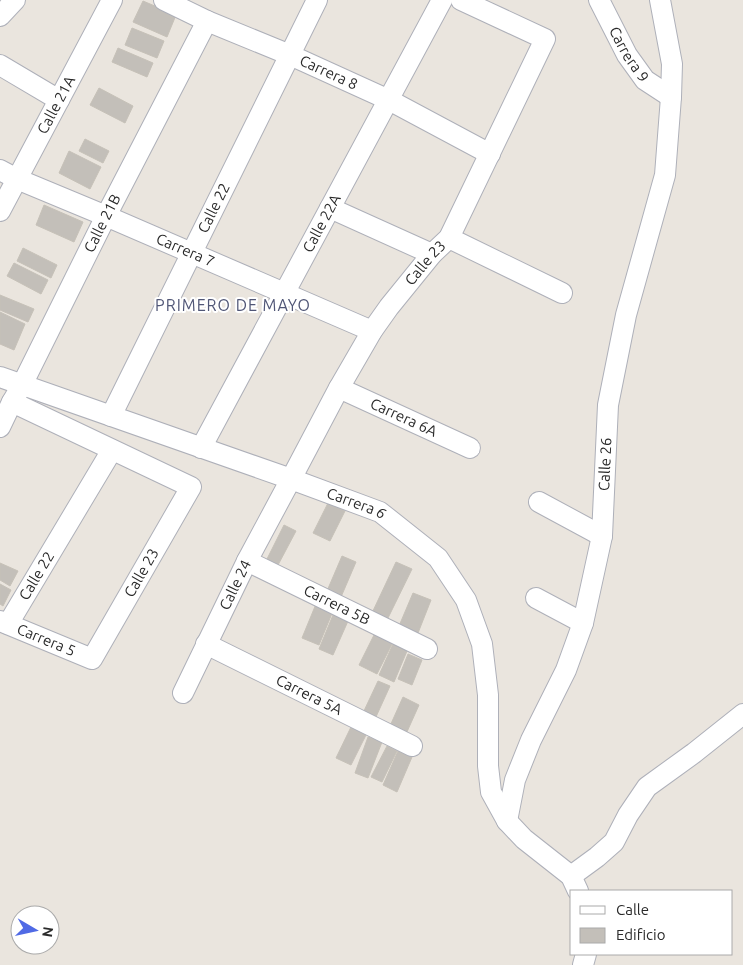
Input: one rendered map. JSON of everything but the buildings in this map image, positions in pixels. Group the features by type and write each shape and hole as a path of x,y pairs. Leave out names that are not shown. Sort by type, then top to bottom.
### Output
{"street":[{"path":"0,16 15,0"},
{"name":"Calle 21A","path":"0,211 8,175 59,100 112,0"},
{"name":"Carrera 8","path":"164,0 207,21 290,55 389,100 490,154"},
{"name":"Calle 22","path":"112,416 317,0"},
{"name":"Calle 23","path":"292,479 339,388 372,331 432,254 449,238 545,39 461,0"},
{"name":"Carrera 9","path":"599,0 627,55 645,80 671,97"},
{"name":"Calle 26","path":"507,821 515,780 531,740 566,670 583,623 602,536 608,405 626,315 666,175 672,64 660,0"},
{"name":"Calle 22A","path":"201,448 389,100 435,2"},
{"name":"Calle 21B","path":"0,427 207,21"},
{"path":"0,65 59,100"},
{"name":"Carrera 7","path":"8,175 372,331"},
{"path":"330,208 432,254"},
{"path":"449,238 562,293"},
{"name":"Carrera 6","path":"0,377 17,393 112,416 380,512 438,558 466,600 482,644 488,695 488,766 491,792 507,821 524,840 575,884"},
{"name":"Carrera 6A","path":"339,388 470,448"},
{"path":"17,393 112,450"},
{"name":"Calle 22","path":"4,623 112,450"},
{"name":"Calle 23","path":"92,659 191,487 112,450"},
{"name":"Calle 24","path":"183,693 246,561 292,479"},
{"path":"539,502 602,536"},
{"name":"Carrera 5B","path":"246,561 426,649"},
{"path":"536,598 583,623"},
{"name":"Carrera 5","path":"4,623 92,659"},
{"name":"Carrera 5A","path":"206,644 412,746"},
{"path":"575,884 597,858 614,842 628,815 647,787 743,714"}],"district":[{"name":"PRIMERO DE MAYO","path":"233,305"}]}
